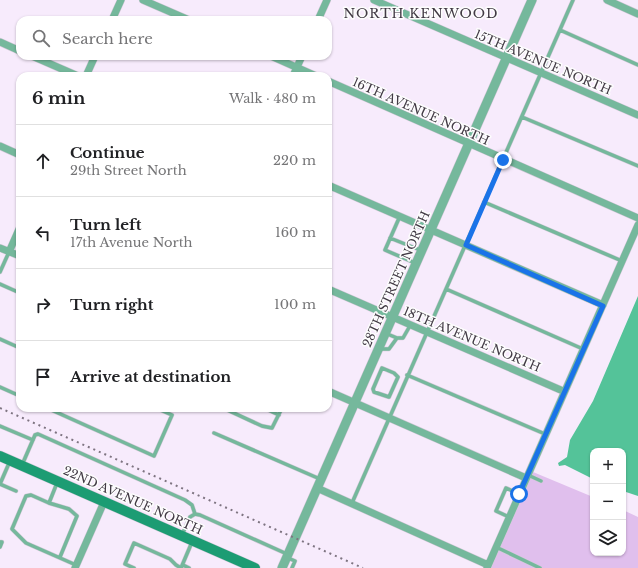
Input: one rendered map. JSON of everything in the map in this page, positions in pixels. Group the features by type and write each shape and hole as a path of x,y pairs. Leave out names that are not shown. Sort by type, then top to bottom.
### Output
{"main road":[{"name":"22ND AVENUE NORTH","path":"0,456 255,568"}],"street":[{"path":"114,16 121,0"},
{"path":"143,0 180,16"},
{"path":"320,16 327,0"},
{"name":"15TH AVENUE NORTH","path":"374,0 506,59 638,115"},
{"name":"28TH STREET NORTH","path":"282,568 532,0"},
{"path":"607,0 638,14"},
{"path":"0,42 16,49"},
{"path":"41,60 69,72"},
{"path":"88,72 93,60"},
{"path":"280,60 308,72"},
{"path":"295,72 300,60"},
{"name":"16TH AVENUE NORTH","path":"332,83 503,160 638,218"},
{"path":"0,146 16,153"},
{"path":"332,187 603,306"},
{"path":"319,484 352,503 487,566 638,225"},
{"path":"9,252 16,236"},
{"path":"0,248 16,255"},
{"name":"18TH AVENUE NORTH","path":"332,290 564,391"},
{"path":"332,393 526,476"},
{"path":"76,566 104,502"}],"lane":[{"path":"352,503 388,418 466,245 573,0"},
{"path":"560,30 638,65"},
{"path":"522,116 638,166"},
{"path":"484,202 622,261"},
{"path":"400,216 385,250 416,264"},
{"path":"390,238 422,251"},
{"path":"0,272 9,252"},
{"path":"0,284 16,291"},
{"path":"446,289 583,349"},
{"path":"385,333 397,338 405,336 411,324"},
{"path":"378,349 389,349 397,338"},
{"path":"0,339 16,346"},
{"path":"372,363 397,374 398,380 389,397 374,392 373,387 382,368"},
{"path":"408,375 545,434"},
{"path":"0,387 16,394"},
{"path":"394,388 400,391"},
{"path":"56,412 154,456 172,415 165,412"},
{"path":"232,412 262,426 272,428 280,412"},
{"path":"273,412 279,415"},
{"path":"0,426 33,440"},
{"path":"214,433 319,484"},
{"path":"21,466 35,435 43,436 190,502 195,514 295,561 292,568"},
{"path":"10,460 0,484 16,491"},
{"path":"526,476 541,481"},
{"path":"49,502 58,482"},
{"path":"509,517 496,511 498,505 506,488 519,494"},
{"path":"60,557 77,516 69,509 31,495 26,496 13,526 13,530 26,543 60,557 76,566"},
{"path":"181,536 190,517 195,514"},
{"path":"134,568 125,564 134,543 170,559 182,568 193,541"},
{"path":"0,542 2,542 0,547"},
{"path":"496,546 540,568"},
{"path":"183,565 188,568"}],"shaded area":[{"path":"638,296 638,496 626,492 626,448 590,448 590,478 565,465 559,466 558,463 567,457 570,440 593,401"},
{"path":"533,472 590,496 590,556 626,556 626,511 638,517 638,568 491,568"}],"railway":[{"path":"0,408 363,568"}],"district":[{"name":"NORTH KENWOOD","path":"421,13"}],"route":[{"path":"503,160 466,245 603,306 519,494"}]}
